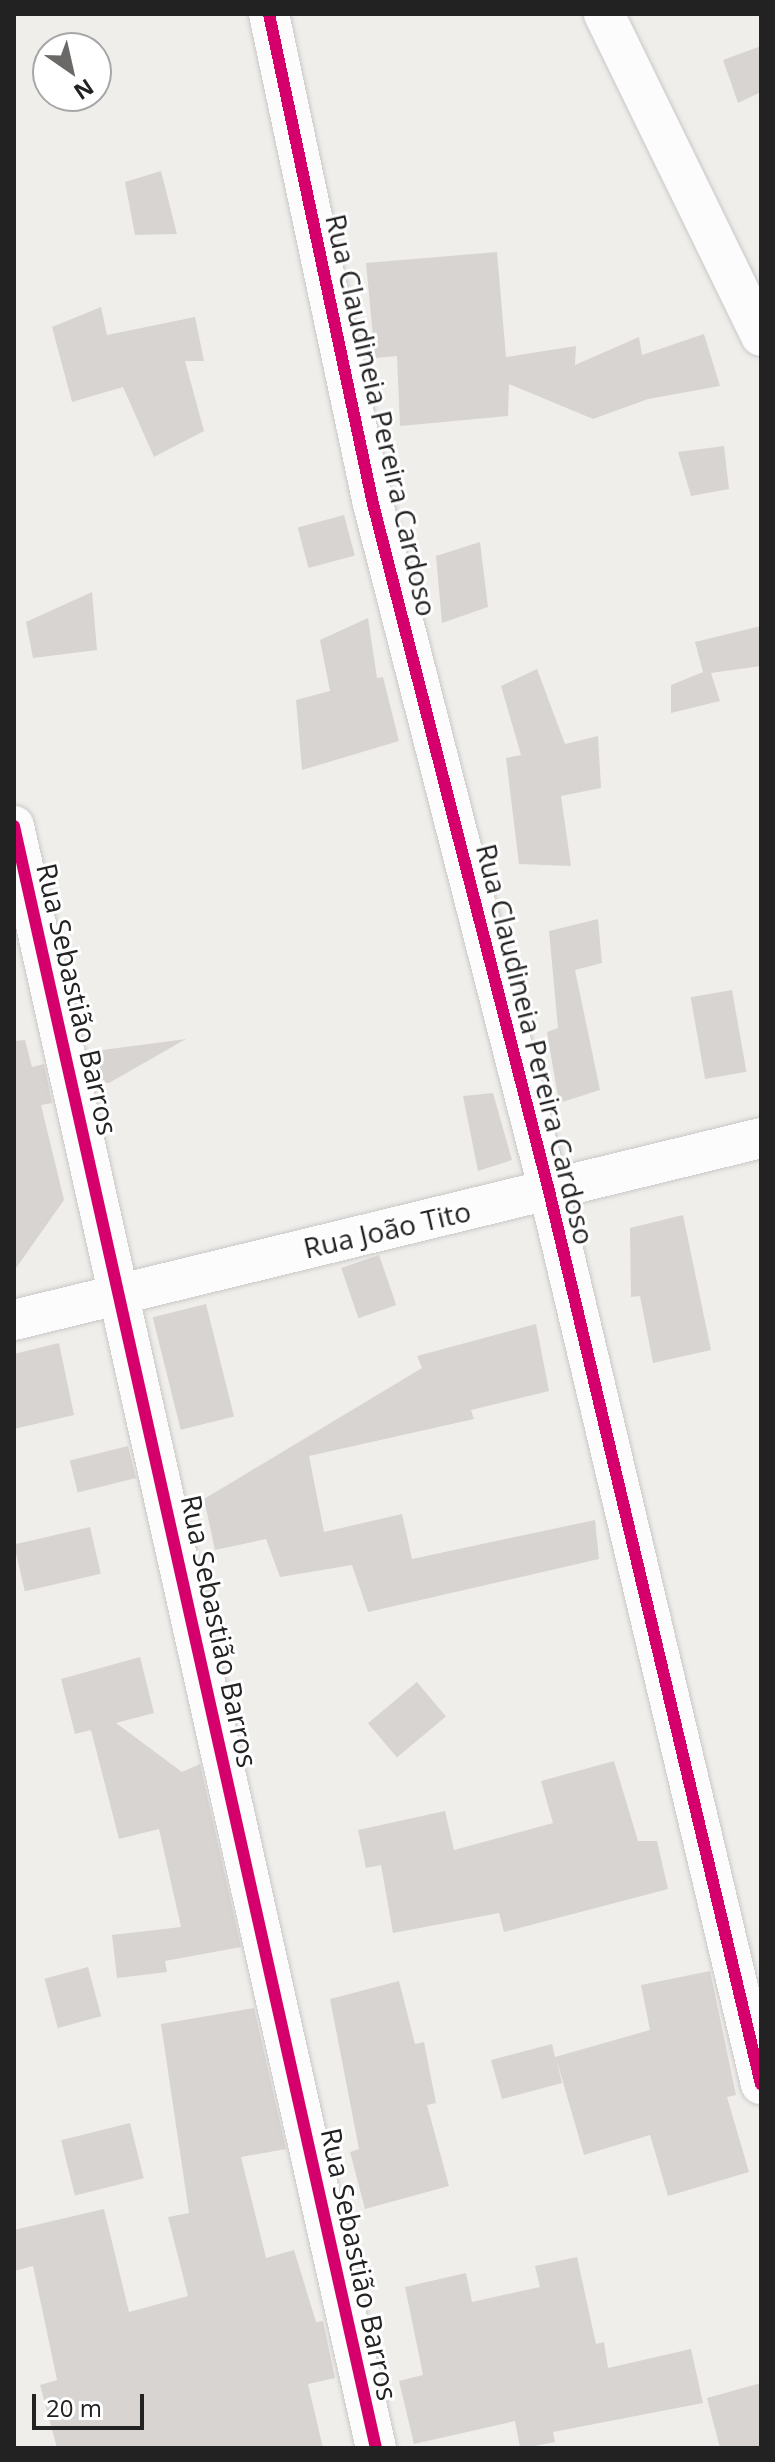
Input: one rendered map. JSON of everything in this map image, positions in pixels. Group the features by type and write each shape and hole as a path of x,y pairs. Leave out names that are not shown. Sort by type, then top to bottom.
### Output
{"street":[{"name":"Rua Claudineia Pereira Cardoso","path":"269,14 373,504 549,1191 761,2084"},
{"path":"604,14 761,336"},
{"name":"Rua Sebastião Barros","path":"14,826 121,1292 376,2448"},
{"name":"Rua João Tito","path":"14,1320 761,1138"}],"building":[{"path":"761,46 761,92 738,103 723,60"},
{"path":"161,171 177,234 135,235 125,182"},
{"path":"497,252 506,357 576,346 575,365 639,337 642,355 704,334 720,386 648,399 593,419 509,384 508,416 400,426 397,356 375,358 366,263"},
{"path":"101,307 107,335 195,317 204,361 185,361 204,431 154,457 123,387 72,402 52,327"},
{"path":"724,446 729,489 691,496 678,452"},
{"path":"344,515 355,556 309,568 298,527"},
{"path":"480,542 488,607 442,623 436,556"},
{"path":"92,592 97,650 33,658 26,622"},
{"path":"368,618 377,678 383,677 399,741 302,770 296,700 330,691 320,640"},
{"path":"761,626 761,666 711,673 720,701 671,713 671,685 703,672 695,642"},
{"path":"537,669 565,744 598,736 601,788 561,796 571,866 519,864 506,758 521,755 501,686"},
{"path":"598,919 602,963 575,970 600,1090 559,1103 547,1032 558,1028 549,931"},
{"path":"732,990 746,1072 705,1079 691,997"},
{"path":"186,1039 109,1083 94,1081 95,1051"},
{"path":"25,1040 32,1067 44,1064 52,1103 41,1105 64,1200 14,1271 14,1041"},
{"path":"493,1093 512,1160 478,1171 463,1096"},
{"path":"683,1215 711,1350 653,1363 640,1296 631,1297 630,1228"},
{"path":"379,1255 396,1305 358,1318 341,1268"},
{"path":"206,1304 234,1417 181,1430 153,1317"},
{"path":"536,1324 549,1391 471,1410 474,1419 309,1456 324,1532 402,1514 412,1559 595,1520 599,1559 368,1612 352,1565 280,1577 266,1539 215,1550 204,1499 422,1368 417,1356"},
{"path":"59,1343 74,1415 14,1429 14,1354"},
{"path":"128,1446 136,1478 78,1493 70,1461"},
{"path":"90,1527 101,1574 25,1591 14,1545"},
{"path":"140,1657 154,1713 116,1723 182,1772 200,1764 241,1947 165,1961 167,1972 117,1978 112,1935 181,1927 159,1829 119,1839 91,1730 75,1734 61,1679"},
{"path":"417,1682 446,1716 397,1758 368,1723"},
{"path":"614,1761 638,1841 657,1841 668,1889 504,1932 499,1913 393,1933 381,1865 366,1868 358,1830 445,1811 454,1850 553,1823 541,1781"},
{"path":"88,1967 101,2016 58,2028 45,1979"},
{"path":"710,1971 736,2095 727,2097 749,2172 668,2196 650,2135 584,2155 556,2058 562,2083 502,2099 491,2060 552,2044 555,2057 650,2030 641,1985"},
{"path":"399,1981 415,2044 424,2042 436,2103 427,2105 449,2186 365,2209 350,2152 359,2149 330,1999"},
{"path":"254,2008 286,2149 241,2157 266,2258 294,2250 316,2322 323,2321 335,2378 308,2384 323,2448 57,2448 40,2385 57,2380 33,2266 14,2271 14,2230 104,2209 129,2312 188,2296 168,2217 189,2213 161,2024"},
{"path":"130,2123 144,2178 75,2195 61,2140"},
{"path":"577,2257 596,2344 604,2342 608,2368 691,2349 703,2403 553,2432 555,2442 525,2448 520,2448 515,2421 414,2444 399,2381 423,2375 405,2287 466,2273 472,2302 540,2287 535,2266"},
{"path":"761,2383 761,2448 720,2448 707,2398"}],"cycle path":[{"path":"269,14 373,504 549,1191 761,2084"},
{"path":"14,826 376,2448"}]}
